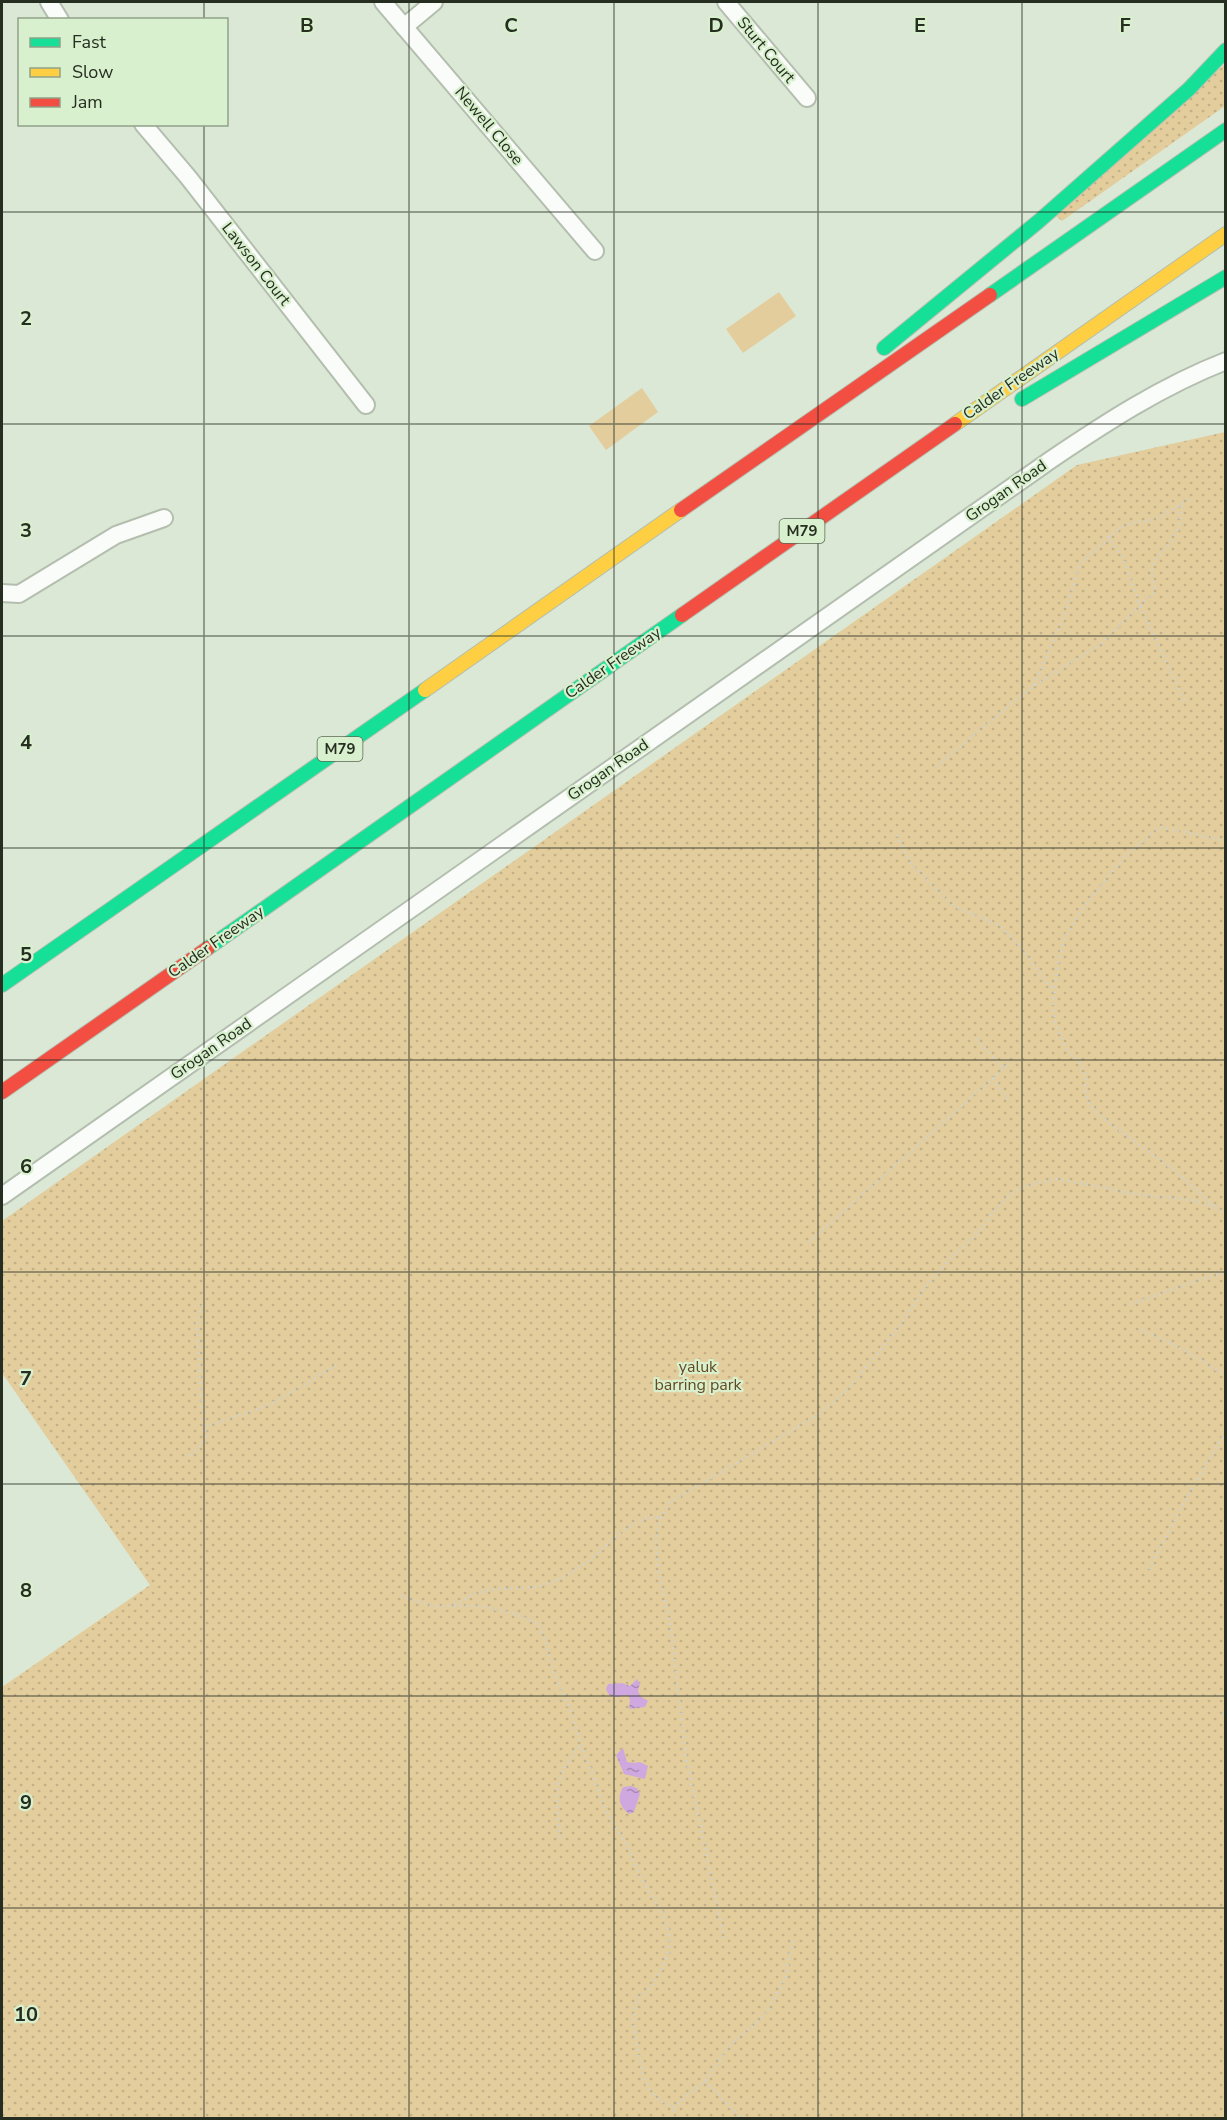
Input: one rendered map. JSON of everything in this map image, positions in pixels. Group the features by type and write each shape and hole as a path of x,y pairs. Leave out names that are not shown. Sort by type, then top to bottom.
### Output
{"highway":[{"path":"877,354 1039,221 1189,89 1226,50"},
{"name":"M79","path":"2,985 1226,130"},
{"name":"Calder Freeway","path":"2,1092 1226,234"},
{"path":"1013,404 1226,277"},
{"path":"678,513 850,375"},
{"path":"379,827 924,463"}],"street":[{"path":"49,2 59,18"},
{"name":"Newell Close","path":"383,2 595,251"},
{"path":"404,27 434,2"},
{"name":"Sturt Court","path":"726,2 807,98"},
{"name":"Lawson Court","path":"145,126 188,177 366,405"},
{"name":"Grogan Road","path":"2,1197 1049,461 1147,399 1226,361"},
{"path":"2,593 19,594 116,535 164,518"}],"path":[{"path":"1034,685 1066,612 1078,569 1083,561 1108,536 1130,523 1154,520 1189,500"},
{"path":"937,766 1034,685 1100,645 1155,591 1151,573 1152,564 1172,540 1177,530 1181,504"},
{"path":"1108,536 1123,558 1140,606 1185,702"},
{"path":"1214,1207 1179,1174 1099,1115 1089,1103 1085,1090 1086,1076 1065,1046 1054,1022 1053,1005 1058,963 1066,935 1082,909 1124,857 1160,827 1226,841"},
{"path":"897,835 909,861 933,886 956,907 999,925 1020,946 1054,992"},
{"path":"976,1040 1003,1068"},
{"path":"809,1242 1011,1062"},
{"path":"993,1078 1009,1101"},
{"path":"724,1938 686,1758 671,1630 658,1569 656,1542 661,1516 670,1503 818,1415 851,1386 883,1348 924,1289 1016,1190 1057,1179 1126,1193 1192,1200 1214,1207 1226,1214"},
{"path":"1131,1304 1226,1271"},
{"path":"191,1456 206,1438 197,1323 203,1305"},
{"path":"1141,1329 1226,1375"},
{"path":"205,1427 267,1406 337,1365"},
{"path":"1149,1569 1177,1515 1226,1431"},
{"path":"453,1605 476,1593 537,1587 562,1578 587,1562 626,1528 645,1518 661,1516"},
{"path":"400,1596 432,1606 482,1606 514,1614 537,1623 544,1636 551,1665 571,1712 606,1811 662,1912 669,1932 669,1951 652,1985 638,1999 634,2013 634,2029 644,2080 653,2094 674,2108"},
{"path":"560,1838 556,1789 558,1778 581,1744"},
{"path":"672,2118 674,2108 705,2081 731,2044 756,2023 777,1996 785,1979 793,1938"},
{"path":"705,2081 741,2118"}],"green space":[{"path":"1225,64 1225,106 1062,221 1056,216"},
{"path":"779,292 796,316 743,353 726,329"},
{"path":"642,388 658,412 606,450 589,426"},
{"name":"yaluk barring park","path":"1225,432 1225,2118 2,2118 2,1687 150,1585 2,1373 2,1221 1077,465"}],"water":[{"path":"637,1679 640,1684 638,1691 640,1696 648,1701 645,1707 629,1709 628,1695 616,1697 609,1695 606,1689 608,1684 622,1683 630,1686"},
{"path":"623,1748 627,1762 640,1762 648,1766 645,1779 624,1774 616,1755"},
{"path":"623,1787 637,1788 640,1794 634,1812 629,1814 621,1805 620,1795"}],"traffic: fast":[{"path":"884,348 1039,221 1189,89 1226,50"},
{"path":"990,295 1226,130"},
{"path":"1022,399 1226,277"},
{"path":"208,948 682,615"},
{"path":"2,985 425,690"}],"traffic: slow":[{"path":"955,424 1226,234"},
{"path":"425,690 681,510"}],"traffic: jam":[{"path":"681,510 990,295"},
{"path":"682,615 955,424"},
{"path":"2,1092 208,948"}]}
